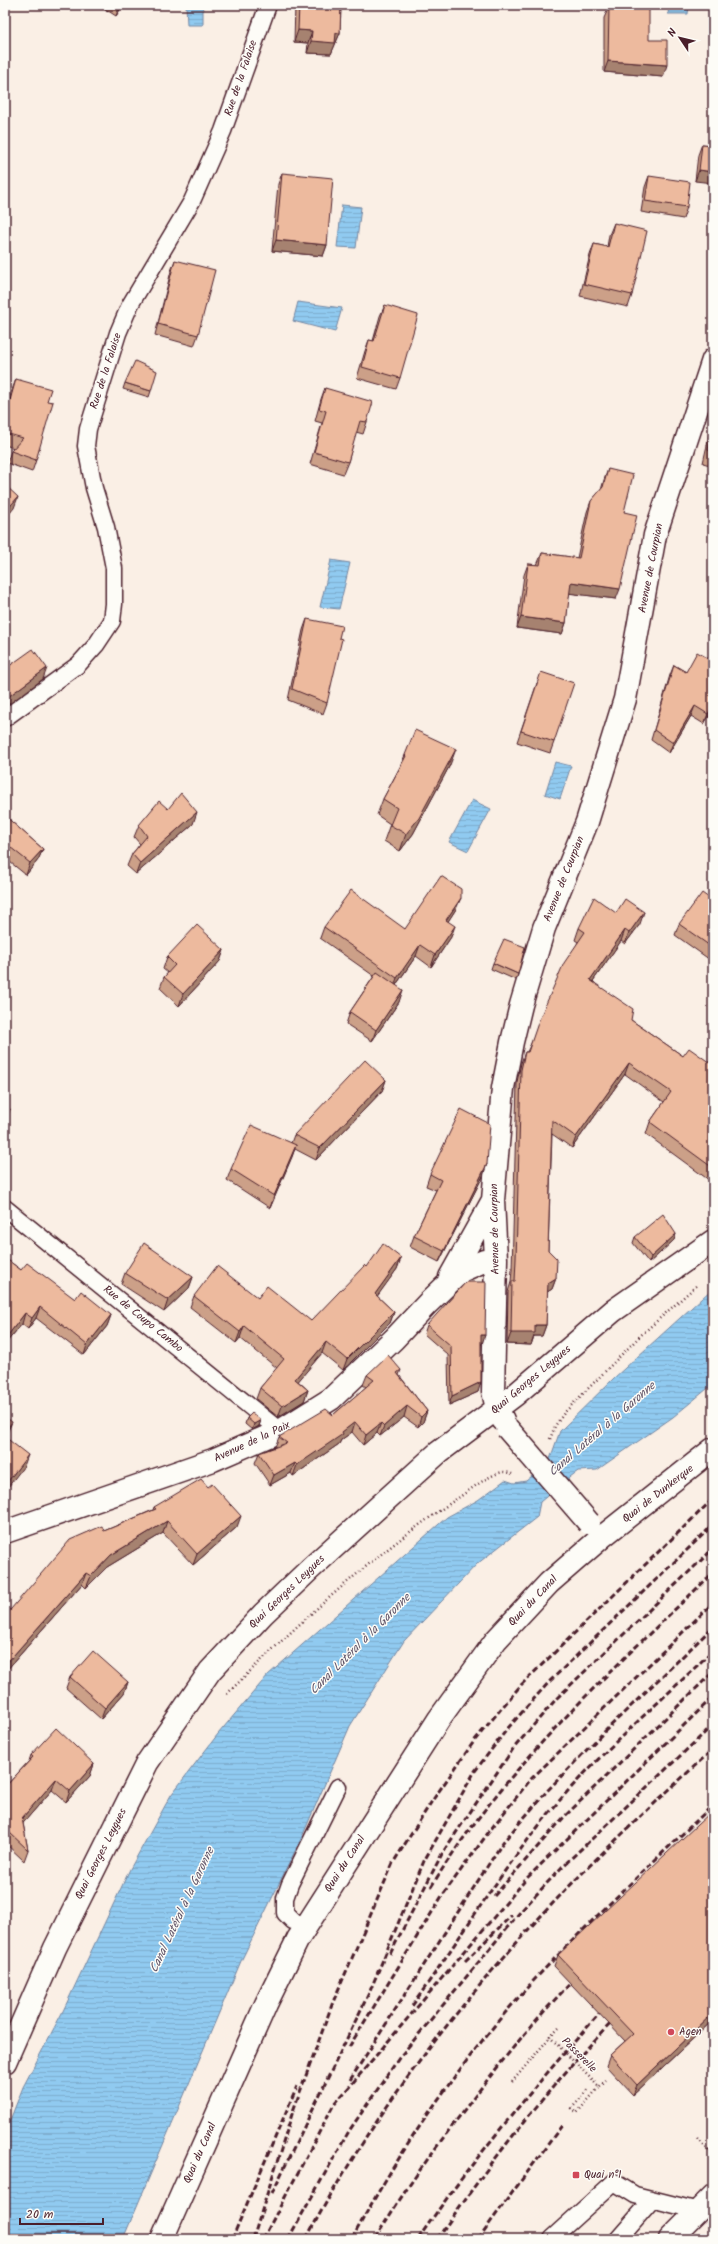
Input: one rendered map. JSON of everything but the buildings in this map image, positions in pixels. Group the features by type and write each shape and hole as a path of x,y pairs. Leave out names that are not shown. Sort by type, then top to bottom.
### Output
{"street":[{"name":"Avenue de Courpian","path":"502,1418 493,1391 496,1259 493,1200 503,1088 521,1005 544,928 587,822 625,699 655,534 713,360"},
{"path":"444,1287 493,1200"},
{"name":"Quai Georges Leygues","path":"5,2062 55,1948 147,1763 210,1671 263,1614 310,1568 439,1452 502,1418 613,1311 713,1241"},
{"name":"Avenue de la Paix","path":"5,1532 213,1460 280,1431 331,1399 394,1339 461,1271 484,1260 496,1259"},
{"path":"502,1418 595,1530"},
{"name":"Quai de Dunkerque","path":"595,1530 713,1449"},
{"name":"Quai du Canal","path":"162,2239 266,2004 307,1926 439,1719 496,1640 550,1582 595,1530"},
{"path":"670,2239 706,2203"}],"lane":[{"name":"Rue de la Falaise","path":"5,718 78,665 96,645 112,621 114,604 114,568 106,527 94,488 86,446 88,429 118,333 130,305 192,201 223,131 268,5"},
{"name":"Rue de Coupo Cambo","path":"5,1208 280,1431"},
{"path":"307,1926 293,1921 285,1913 285,1898 290,1884 338,1787"},
{"path":"550,2239 614,2182 636,2195 652,2200 706,2203"},
{"path":"618,2239 652,2200"}],"path":[{"path":"549,1444 555,1426 564,1413 640,1336 702,1281"},
{"path":"224,1697 280,1641 339,1589 431,1516 483,1482 503,1472 515,1474"},
{"name":"Passerelle","path":"559,2028 550,2037 599,2087 606,2080"},
{"path":"512,2082 550,2037"},
{"path":"588,2090 572,2108 577,2113 599,2087"},
{"path":"698,2138 713,2155"}],"water":[{"path":"186,5 203,5 203,25 187,25"},
{"path":"669,5 689,5 688,14 668,14"},
{"path":"342,205 361,207 356,248 337,247"},
{"path":"298,302 342,308 335,332 293,321"},
{"path":"331,560 350,563 339,609 320,607"},
{"path":"555,762 571,766 560,799 545,794"},
{"path":"472,800 491,809 468,851 449,842"},
{"name":"Canal Latéral à la Garonne","path":"713,1288 713,1384 673,1417 597,1470 578,1471 540,1502 537,1517 477,1564 404,1641 350,1726 301,1839 241,1961 123,2239 5,2239 5,2133 23,2087 63,2011 130,1869 171,1795 218,1734 268,1675 447,1517 478,1500 505,1480 514,1483 526,1481 549,1462 560,1431 614,1378"}],"railway":[{"path":"253,2239 293,2111 333,2002 393,1863 432,1801 475,1740 521,1685 713,1499"},
{"path":"272,2193 370,1991 424,1861 475,1771 508,1728 549,1682 713,1525"},
{"path":"390,1954 443,1852 513,1749 557,1698 713,1549"},
{"path":"431,1887 460,1843 526,1760 599,1683 713,1573"},
{"path":"349,2047 442,1896 491,1829 531,1779 713,1603"},
{"path":"350,2080 503,1842 548,1790 603,1733 713,1627"},
{"path":"412,2006 502,1875 560,1800 616,1742 713,1650"},
{"path":"494,1896 564,1817 713,1672"},
{"path":"263,2239 333,2106 528,1877 713,1697"},
{"path":"288,2239 349,2131 399,2058 521,1911 562,1867 713,1725"},
{"path":"306,2239 328,2200 375,2124 454,2016 512,1948 560,1896 635,1821 713,1749"},
{"path":"352,2239 371,2204 413,2136 459,2070 509,2008 536,1978 623,1890 713,1805"},
{"path":"465,1961 512,1915"},
{"path":"375,2239 424,2164 478,2092 526,2032 579,1975"},
{"path":"418,2239 462,2178 508,2120 556,2062 606,2006"},
{"path":"437,2239 478,2181 522,2124 568,2069 617,2017"},
{"path":"232,2239 297,2086"},
{"path":"478,2239 563,2124"}],"place":[{"name":"Agen","path":"671,2032"},
{"name":"Quai n°1","path":"576,2175"}]}
